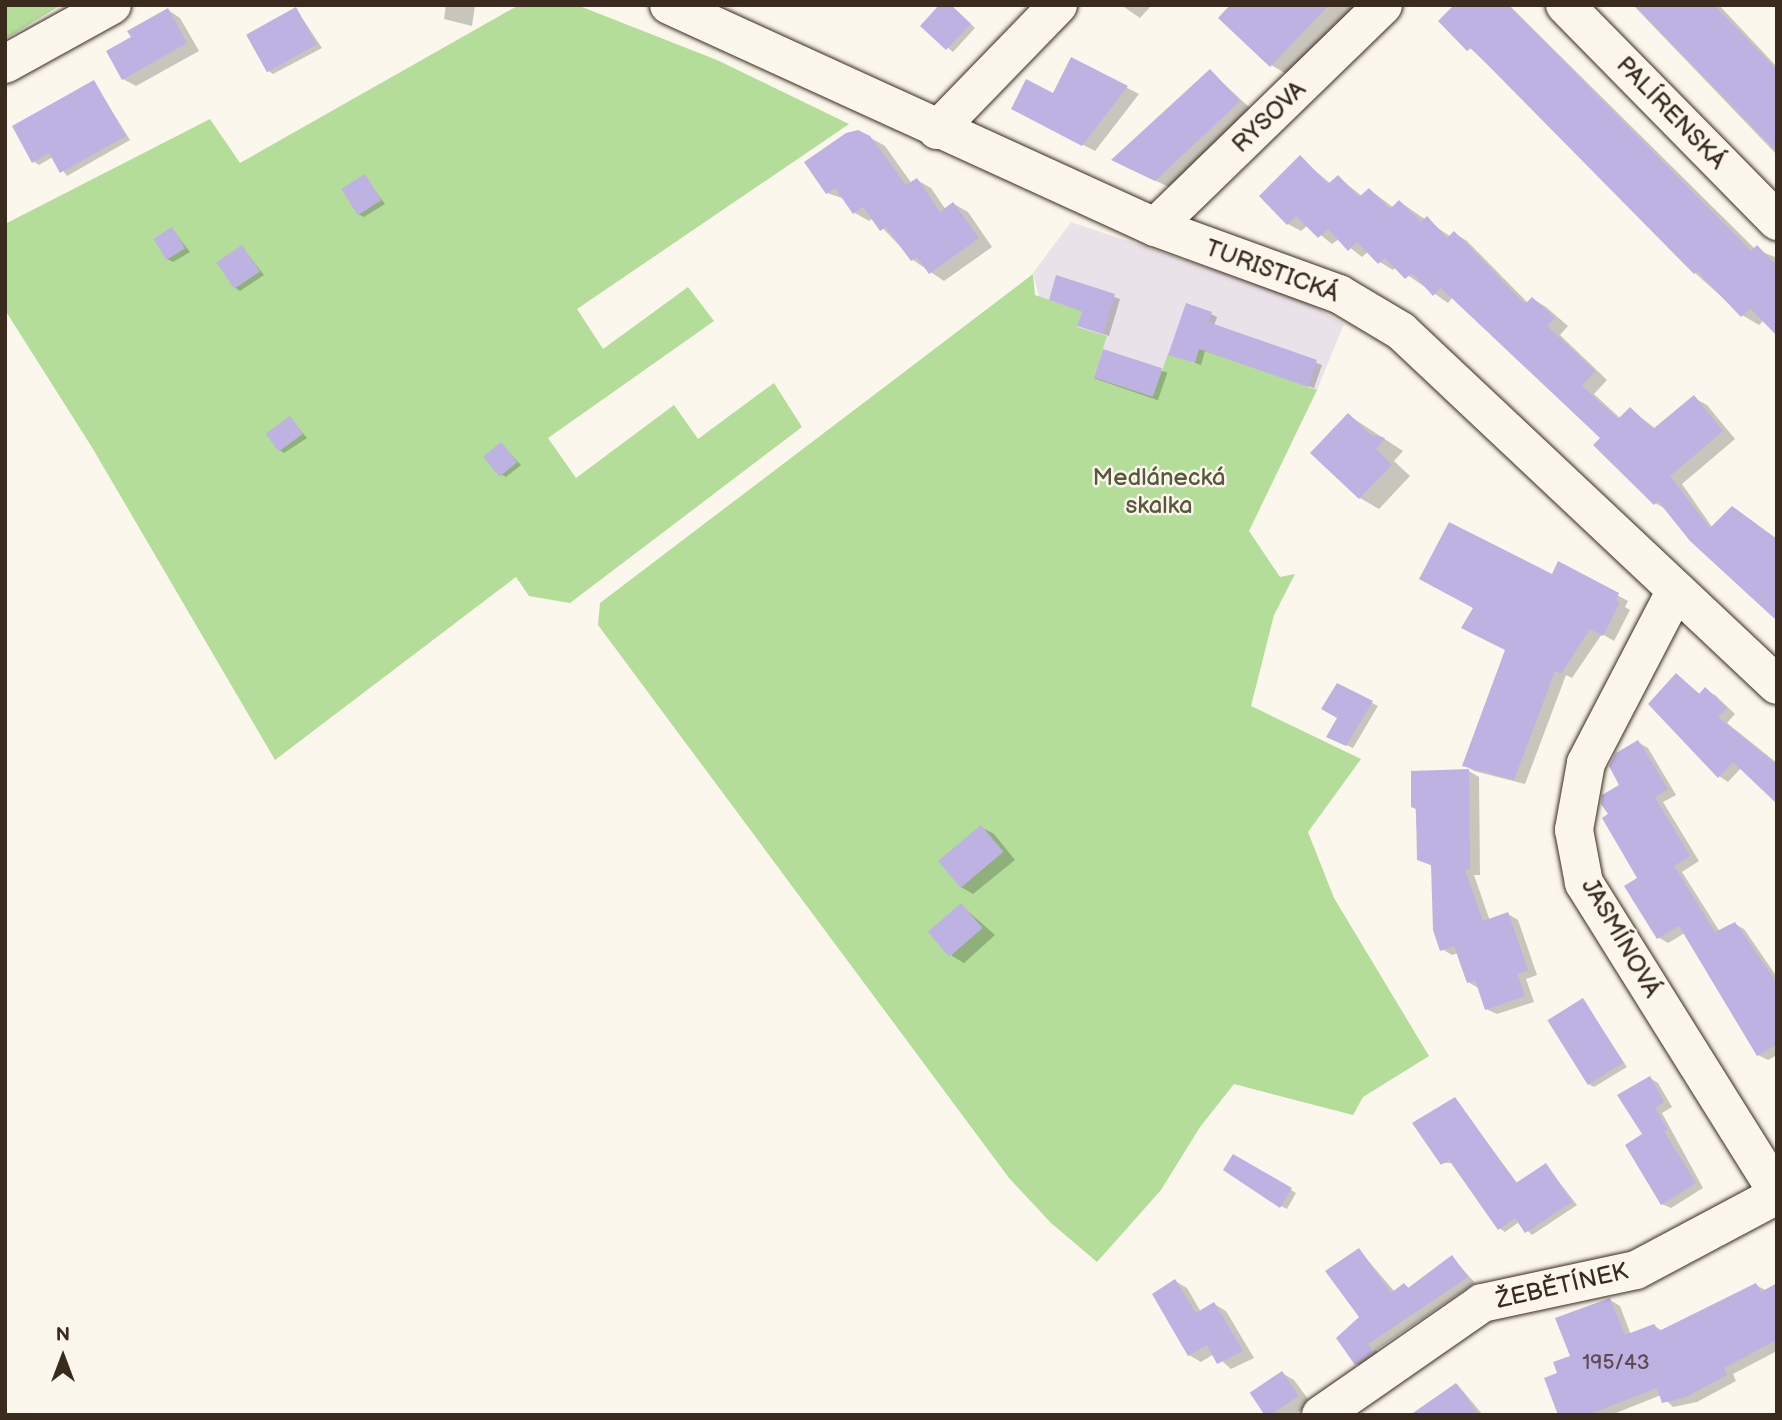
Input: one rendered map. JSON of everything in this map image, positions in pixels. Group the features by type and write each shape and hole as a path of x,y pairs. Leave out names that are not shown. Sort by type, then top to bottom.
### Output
{"street":[{"path":"5,64 112,5"},
{"name":"TURISTICKÁ","path":"669,5 937,130 1155,227 1339,293 1401,331 1777,685"},
{"path":"937,130 1058,5"},
{"name":"RYSOVA","path":"1155,227 1383,5"},
{"name":"PALÍRENSKÁ","path":"1565,5 1777,221"},
{"name":"JASMÍNOVÁ","path":"1676,590 1586,763 1574,830 1584,883 1777,1194"},
{"name":"ŽEBĚTÍNEK","path":"1321,1415 1482,1303 1636,1270 1777,1194"}],"shaded area":[{"path":"1071,222 1301,299 1344,324 1317,390 1153,408 1089,382 1042,308 1033,273"}],"green space":[{"path":"5,5 61,5 5,39"},
{"path":"519,5 577,5 717,60 849,124 577,309 603,349 688,287 714,321 548,438 576,478 674,405 698,439 774,383 802,427 570,603 529,596 516,577 275,760 93,449 5,310 5,224 210,119 240,163"},
{"name":"Medlánecká skalka","path":"1033,274 1035,295 1082,311 1077,327 1107,336 1094,376 1153,396 1168,354 1194,363 1202,341 1210,352 1317,390 1249,531 1280,577 1295,574 1274,615 1251,706 1361,759 1308,832 1334,898 1429,1056 1363,1097 1353,1115 1234,1084 1200,1127 1161,1190 1097,1262 1051,1223 1009,1178 598,625 600,603"}],"building":[{"path":"939,5 951,5 971,24 946,50 920,26"},
{"path":"1230,5 1329,5 1270,67 1218,18"},
{"path":"1454,5 1508,5 1751,251 1757,245 1777,266 1777,336 1750,308 1741,317 1697,271 1694,274 1471,48 1467,51 1438,21"},
{"path":"1634,5 1714,5 1777,70 1777,152"},
{"path":"296,7 317,45 267,72 246,35"},
{"path":"168,8 187,43 122,80 106,51 131,37 127,31"},
{"path":"1071,57 1128,86 1082,146 1011,109 1026,79 1053,93"},
{"path":"1210,69 1240,101 1155,181 1111,160"},
{"path":"94,80 126,136 60,173 49,153 32,163 12,126"},
{"path":"858,130 870,136 906,185 917,178 940,212 953,202 979,238 929,274 917,257 911,261 886,227 880,231 863,207 853,214 835,188 826,194 804,162 846,133"},
{"path":"1300,155 1328,184 1338,175 1359,197 1369,188 1390,209 1399,200 1421,222 1427,216 1447,238 1454,231 1525,304 1532,297 1555,318 1547,326 1595,371 1582,386 1618,419 1630,407 1653,429 1694,395 1723,431 1670,476 1710,528 1732,506 1777,539 1777,621 1690,541 1658,501 1654,505 1593,445 1600,438 1441,288 1433,296 1412,273 1405,279 1385,258 1378,264 1357,242 1348,251 1328,229 1318,238 1296,216 1287,225 1259,196"},
{"path":"365,174 381,200 358,215 341,189"},
{"path":"172,227 185,248 167,260 153,239"},
{"path":"242,245 260,272 234,289 216,262"},
{"path":"1056,275 1115,294 1103,334 1077,326 1082,311 1049,300"},
{"path":"1186,303 1212,312 1208,322 1317,360 1308,387 1199,349 1195,363 1168,355"},
{"path":"1103,349 1162,368 1153,397 1094,378"},
{"path":"1348,413 1370,434 1385,438 1376,449 1392,465 1359,499 1310,453"},
{"path":"290,416 303,434 279,451 266,434"},
{"path":"501,442 517,462 499,477 483,456"},
{"path":"1449,522 1552,574 1558,561 1619,593 1616,600 1620,602 1603,636 1590,629 1561,674 1555,671 1514,780 1462,766 1505,650 1461,628 1473,608 1419,579"},
{"path":"1676,673 1699,694 1705,687 1727,708 1718,717 1777,765 1777,804 1733,762 1718,778 1648,704"},
{"path":"1337,683 1373,701 1346,746 1326,737 1337,718 1321,709"},
{"path":"1638,740 1668,789 1655,797 1690,856 1674,866 1715,932 1735,922 1777,983 1777,1044 1757,1056 1679,926 1657,939 1624,886 1637,878 1602,818 1608,814 1601,804 1602,795 1619,785 1609,766 1616,753"},
{"path":"1469,769 1470,870 1465,870 1483,921 1508,912 1528,970 1517,974 1525,996 1485,1010 1475,980 1467,983 1454,946 1440,951 1433,930 1431,865 1417,860 1416,809 1411,807 1411,771"},
{"path":"981,825 1003,852 961,888 938,861"},
{"path":"961,903 983,928 949,957 928,932"},
{"path":"1583,998 1623,1062 1588,1085 1547,1020"},
{"path":"1650,1076 1664,1102 1655,1108 1668,1130 1664,1131 1696,1183 1661,1205 1625,1145 1642,1134 1617,1095"},
{"path":"1455,1097 1516,1183 1546,1163 1572,1202 1525,1233 1515,1218 1498,1230 1449,1160 1441,1165 1412,1123"},
{"path":"1233,1154 1292,1188 1280,1208 1223,1170"},
{"path":"1359,1248 1391,1293 1404,1283 1408,1288 1452,1255 1468,1277 1368,1344 1373,1352 1355,1365 1336,1338 1359,1317 1325,1271"},
{"path":"1175,1279 1196,1313 1214,1302 1243,1351 1217,1364 1207,1345 1188,1356 1152,1294"},
{"path":"1756,1283 1761,1292 1777,1283 1777,1340 1724,1368 1727,1375 1686,1397 1662,1403 1657,1388 1587,1415 1558,1415 1544,1378 1557,1373 1553,1362 1570,1356 1555,1318 1610,1298 1625,1335 1654,1324 1659,1331"},
{"path":"1282,1371 1299,1396 1270,1415 1265,1415 1250,1393"},
{"path":"1456,1383 1479,1415 1410,1415"}]}
